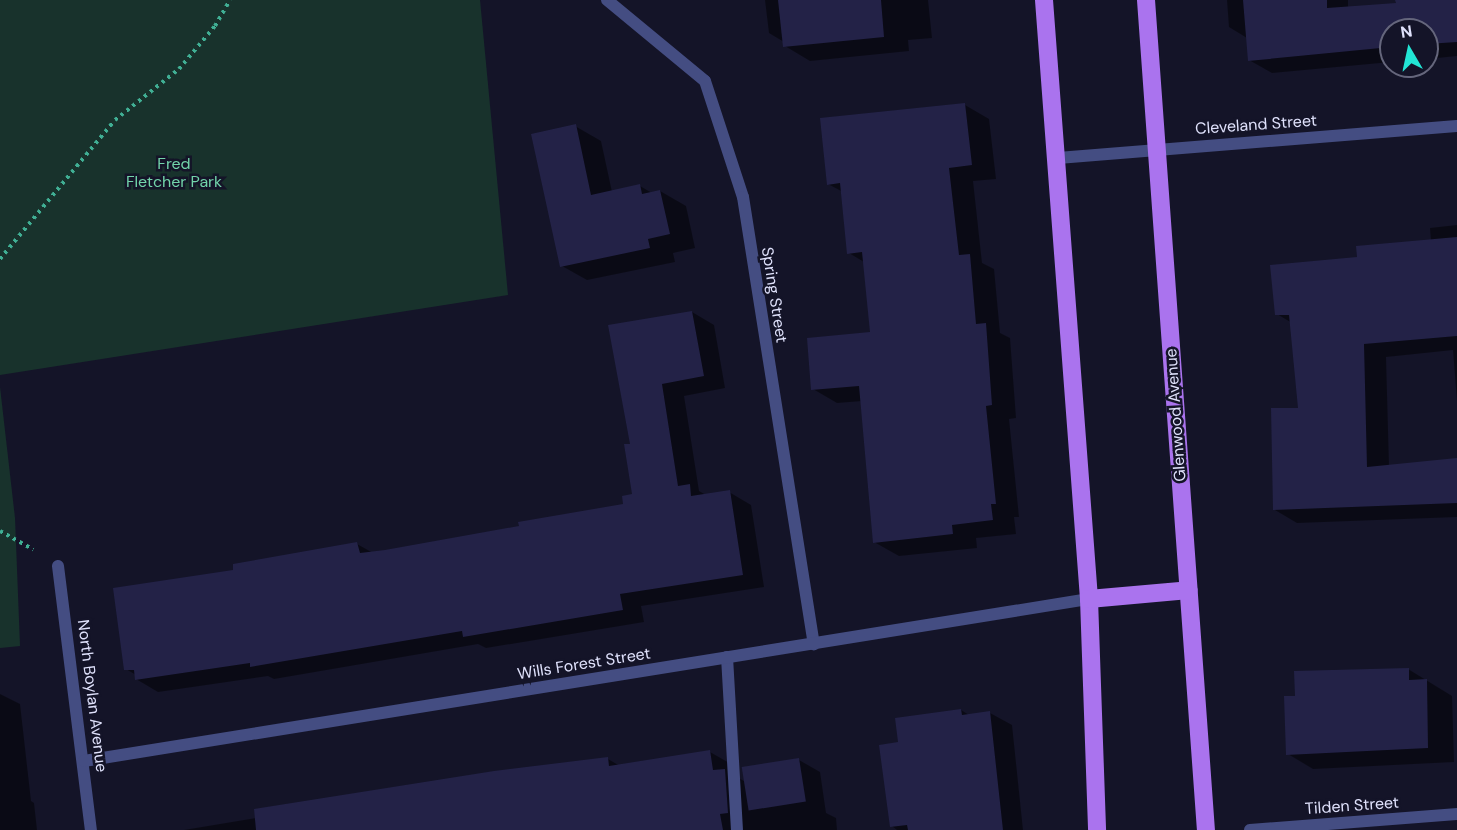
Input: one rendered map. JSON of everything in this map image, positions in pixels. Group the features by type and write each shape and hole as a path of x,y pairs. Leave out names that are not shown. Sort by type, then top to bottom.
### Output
{"main road":[{"path":"1044,0 1058,158 1089,599 1097,830"},
{"name":"Glenwood Avenue","path":"1146,0 1206,830"},
{"path":"1089,599 1189,590"}],"street":[{"name":"Spring Street","path":"607,0 705,81 743,197 814,644"},
{"name":"Cleveland Street","path":"1058,158 1157,148 1457,126"},
{"name":"North Boylan Avenue","path":"58,566 91,830"},
{"name":"Wills Forest Street","path":"84,761 1089,599"},
{"path":"727,657 737,830"},
{"name":"Tilden Street","path":"1250,830 1457,814"}],"path":[{"path":"0,259 115,120 178,69 215,26 230,0"},
{"path":"0,531 16,537 58,566"}],"green space":[{"name":"Fred Fletcher Park","path":"0,0 480,0 508,295 0,375"},
{"path":"0,387 15,518 20,646 0,648"}],"building":[{"path":"778,0 881,0 884,37 783,47"},
{"path":"1243,0 1327,0 1327,8 1396,3 1395,0 1457,0 1457,42 1439,43 1439,18 1379,18 1379,48 1248,61"},
{"path":"965,103 972,165 949,168 959,255 970,254 976,324 986,323 992,405 986,406 996,504 991,504 993,520 952,525 953,534 873,543 859,386 811,390 807,338 870,332 862,252 847,254 840,183 827,185 820,118"},
{"path":"576,124 591,195 640,184 642,194 660,190 670,234 648,239 650,248 560,267 531,134"},
{"path":"1457,237 1457,336 1364,344 1367,467 1457,458 1457,503 1273,510 1271,408 1298,408 1289,315 1275,315 1270,265 1357,257 1356,246"},
{"path":"692,311 704,376 662,384 678,486 690,484 691,496 730,490 743,575 620,594 623,610 463,637 462,631 250,667 250,663 135,680 134,670 124,670 113,588 233,570 233,564 357,542 360,553 385,550 519,526 518,522 623,504 622,496 632,494 624,444 630,444 608,325"},
{"path":"1409,668 1409,680 1427,679 1428,748 1286,755 1284,696 1295,696 1294,671"},
{"path":"961,709 962,715 990,711 1003,830 908,830 907,825 890,827 879,745 898,742 895,718"},
{"path":"710,750 713,770 725,769 728,813 720,814 723,830 256,830 254,809 494,771 608,757 609,766"},
{"path":"799,758 806,801 749,811 742,767"}]}
